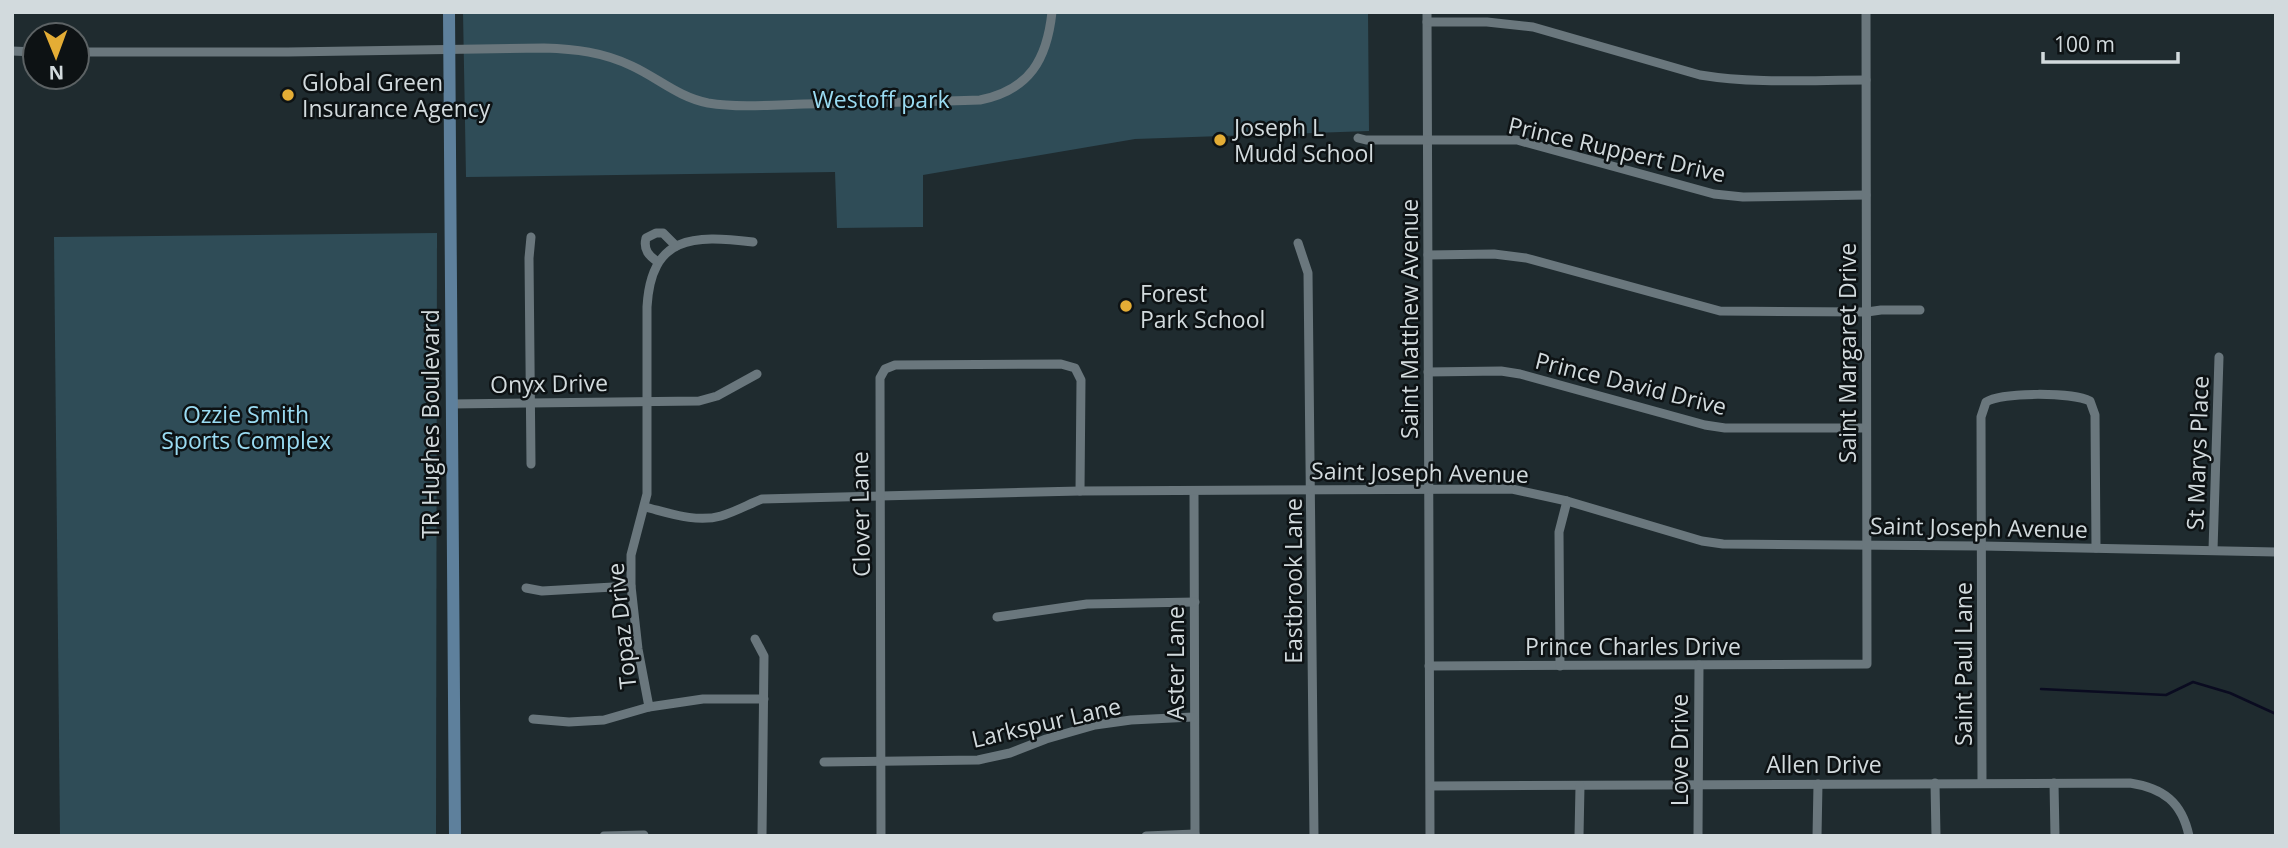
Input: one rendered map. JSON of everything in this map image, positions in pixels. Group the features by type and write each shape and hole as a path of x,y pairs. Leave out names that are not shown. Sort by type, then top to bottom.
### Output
{"main road":[{"name":"TR Hughes Boulevard","path":"449,12 455,836"}],"street":[{"path":"91,52 577,49 631,65 686,97 707,103 767,105 967,100 997,96 1023,82 1046,49 1052,12"},
{"name":"Saint Margaret Drive","path":"1837,666 1867,664 1866,12"},
{"path":"1427,17 1533,27 1717,78 1866,80"},
{"name":"Saint Matthew Avenue","path":"1427,17 1430,836"},
{"name":"Prince Ruppert Drive","path":"1359,138 1517,140 1714,194 1743,197 1866,195"},
{"path":"676,246 663,233 646,238 645,247 650,256 658,262 676,246 699,239 753,242"},
{"path":"531,237 531,464"},
{"name":"Eastbrook Lane","path":"1298,243 1308,273 1314,836"},
{"path":"1429,255 1494,254 1526,258 1720,311 1920,310"},
{"name":"Topaz Drive","path":"658,262 648,287 647,495 631,555 631,586 638,649 649,707 703,699 764,699"},
{"name":"St Marys Place","path":"2213,550 2218,357"},
{"name":"Clover Lane","path":"881,836 878,386 885,369 895,365 1060,364 1075,368 1080,380 1080,491"},
{"name":"Prince David Drive","path":"1428,372 1500,371 1520,374 1705,425 1725,428 1866,428"},
{"name":"Onyx Drive","path":"451,404 699,401 717,396 757,374"},
{"name":"Saint Paul Lane","path":"1982,783 1981,417 1986,402 2002,396 2074,396 2090,401 2095,415 2096,548"},
{"name":"Saint Joseph Avenue","path":"645,507 677,515 707,518 721,516 762,499 1080,491 1512,489 1567,501 1702,541 1723,544 1982,545 2276,552"},
{"name":"Aster Lane","path":"1194,491 1195,835"},
{"path":"1560,666 1559,532 1567,501"},
{"path":"526,588 542,591 631,586"},
{"path":"997,617 1087,604 1195,602"},
{"path":"755,639 764,656 762,836"},
{"name":"Love Drive","path":"1698,836 1699,665"},
{"name":"Prince Charles Drive","path":"1429,666 1837,666"},
{"path":"533,719 569,722 604,720 649,707"},
{"name":"Larkspur Lane","path":"824,762 978,760 1010,753 1095,725 1193,717"},
{"path":"1935,783 1936,836"},
{"path":"2054,783 2055,836"},
{"name":"Allen Drive","path":"1431,786 2130,783 2151,786 2164,793 2185,819 2189,836"},
{"path":"1817,836 1818,784"},
{"path":"1579,836 1580,786"},
{"path":"604,836 644,835"},
{"path":"1146,836 1195,835"}],"green space":[{"name":"Westoff park","path":"463,12 1368,12 1369,131 1135,139 923,175 923,227 837,228 835,172 466,177"},
{"name":"Ozzie Smith Sports Complex","path":"437,233 436,836 60,836 54,237"}],"waterway":[{"path":"2041,689 2166,695 2193,682 2230,693 2276,714"}],"place":[{"name":"Global Green Insurance Agency","path":"288,95"},
{"name":"Joseph L Mudd School","path":"1220,140"},
{"name":"Forest Park School","path":"1126,306"}]}
